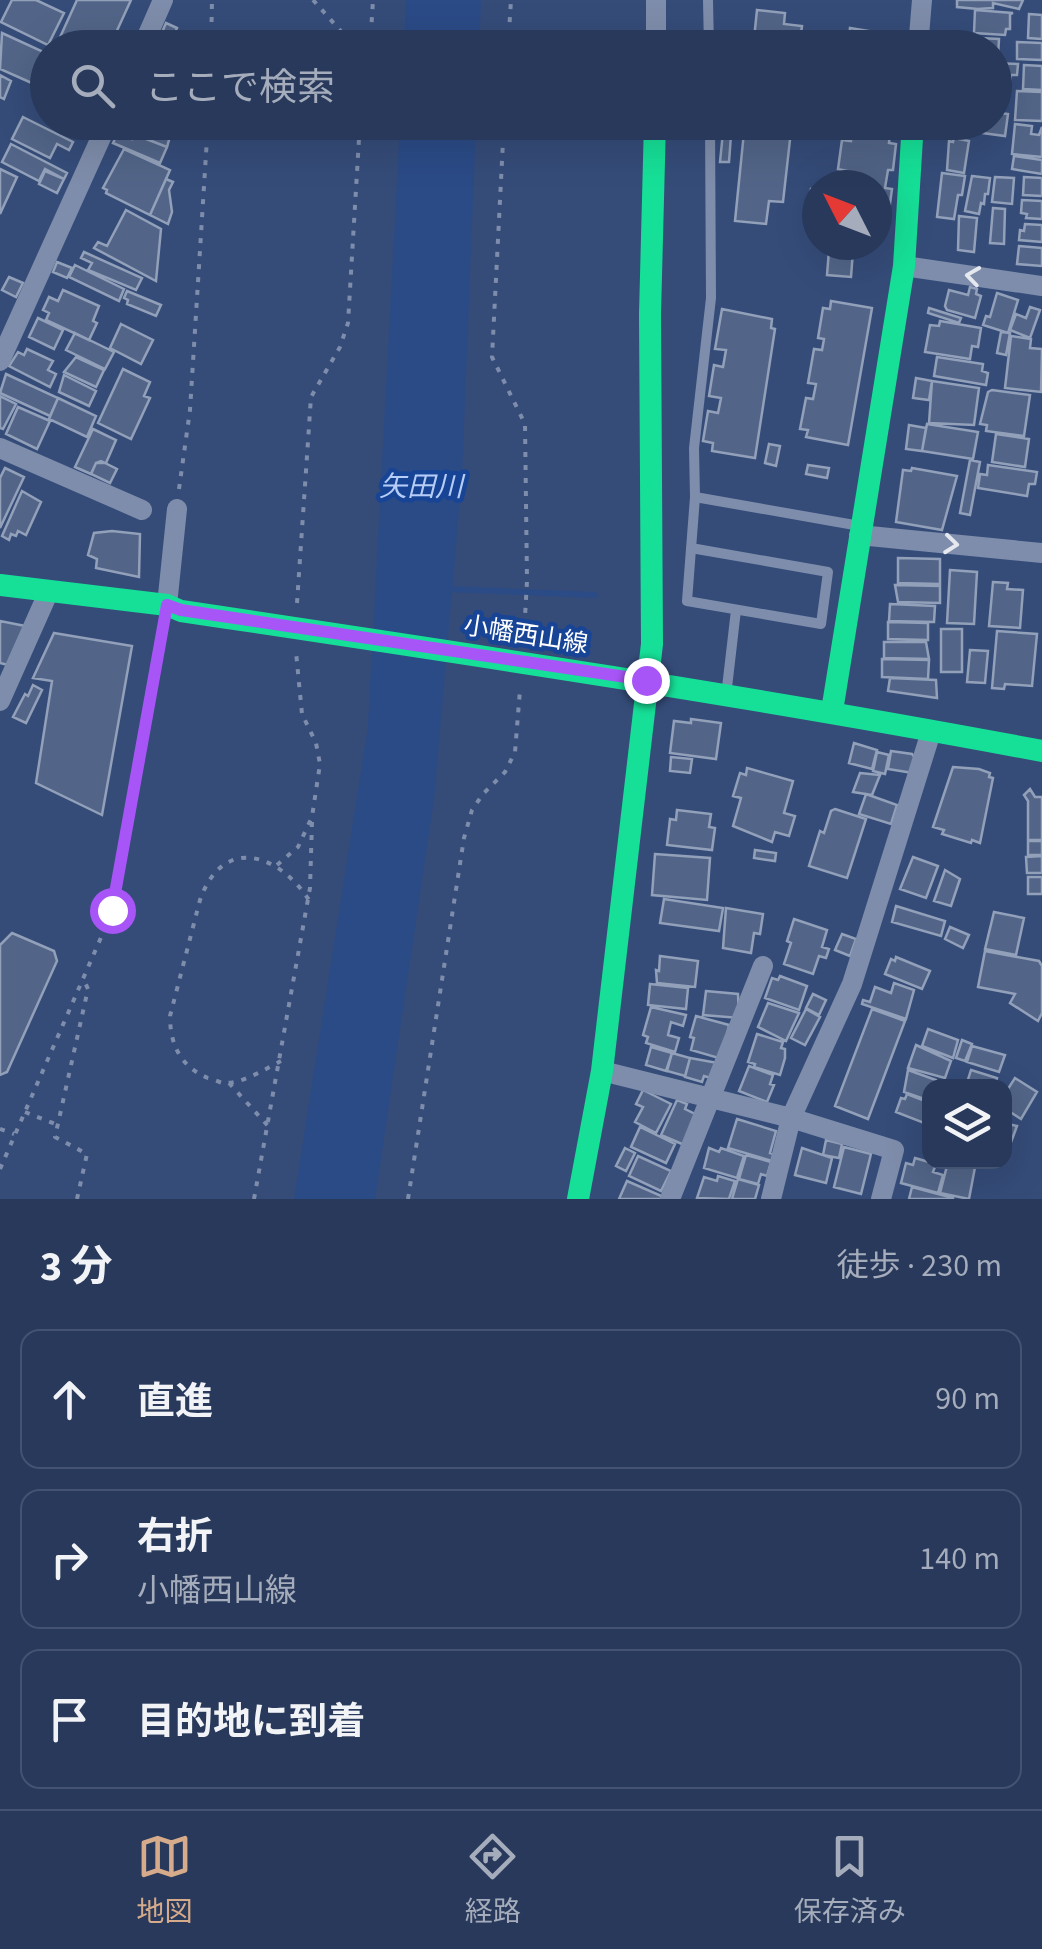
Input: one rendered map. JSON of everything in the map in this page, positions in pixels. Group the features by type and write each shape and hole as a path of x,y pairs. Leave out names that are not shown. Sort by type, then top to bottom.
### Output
{"street":[{"path":"150,30 163,0"},
{"path":"656,0 656,30"},
{"path":"920,30 922,0"},
{"path":"0,360 100,140"},
{"path":"578,1199 602,1071 638,679 652,644 650,314 655,140"},
{"path":"832,711 837,598 860,531 904,266 913,140"},
{"path":"904,266 1042,286"},
{"path":"0,448 142,510"},
{"path":"174,608 177,509"},
{"path":"860,531 1042,553"},
{"name":"小幡西山線","path":"0,584 638,679 1042,751"},
{"path":"0,701 49,590"},
{"path":"772,1199 791,1118 852,984 931,732"},
{"path":"670,1199 764,966"},
{"path":"602,1071 791,1118 894,1150 882,1199"}],"lane":[{"path":"708,0 709,30"},
{"path":"690,548 828,572 837,598 821,624 688,601 690,548 695,497 694,448 711,298 710,140"},
{"path":"695,497 860,531"},
{"path":"726,697 736,610"}],"path":[{"path":"211,30 212,0"},
{"path":"313,0 340,30"},
{"path":"371,30 373,0"},
{"path":"509,30 511,0"},
{"path":"177,509 190,410 207,140"},
{"path":"296,619 311,397 340,347 348,323 359,140"},
{"path":"503,140 492,357 526,424 527,581 523,644"},
{"path":"0,1169 112,910 174,608"},
{"path":"254,1199 308,900 312,817 320,764 316,743 302,714 295,637"},
{"path":"408,1199 464,838 472,810 505,772 515,752 521,680"},
{"path":"277,866 298,847 312,817"},
{"path":"281,1061 254,1075 222,1084 192,1071 175,1050 170,1016 206,884 218,869 248,857 277,866 295,879 308,900"},
{"path":"77,1199 86,1154 55,1137 88,989 83,978"},
{"path":"228,1082 269,1127"},
{"path":"24,1112 58,1125"},
{"path":"0,1129 15,1134"}],"water":[{"path":"406,0 481,0 480,30 405,30"},
{"name":"矢田川","path":"399,140 475,140 462,476 434,799 375,1199 294,1199 368,726"}],"building":[{"path":"12,0 36,0 64,13 56,30 30,30 30,36 1,22"},
{"path":"77,0 131,0 117,30 63,30"},
{"path":"957,0 1023,0 1019,9 993,3 993,8 978,9 957,7"},
{"path":"757,10 785,13 784,24 802,26 801,30 755,30"},
{"path":"975,10 1013,13 1010,29 974,30"},
{"path":"1029,14 1042,15 1042,39 1028,38"},
{"path":"2,33 30,46 30,82 0,69"},
{"path":"1017,42 1042,43 1042,60 1017,59"},
{"path":"1024,65 1042,66 1042,90 1023,89"},
{"path":"0,75 11,81 4,99 0,97"},
{"path":"1017,91 1042,92 1042,121 1015,120"},
{"path":"23,117 30,120 30,140 73,142 69,150 57,144 50,158 12,139"},
{"path":"1015,124 1032,126 1031,134 1039,135 1042,127 1042,157 1012,154"},
{"path":"149,140 169,140 167,147"},
{"path":"149,140 167,147 160,163 113,143"},
{"path":"722,140 731,140 729,162 720,162"},
{"path":"743,140 790,140 783,202 769,201 766,224 735,221"},
{"path":"842,140 889,140 896,144 893,170 838,169"},
{"path":"949,141 969,141 964,173 947,170"},
{"path":"11,144 67,173 64,179 45,169 39,181 2,162"},
{"path":"124,149 170,170 150,215 103,188"},
{"path":"1014,156 1042,160 1042,174 1012,169"},
{"path":"0,169 17,177 0,214"},
{"path":"45,171 64,179 57,193 39,184"},
{"path":"942,173 965,176 954,219 937,217"},
{"path":"972,176 990,178 979,214 965,211"},
{"path":"995,177 1014,178 1012,204 992,202"},
{"path":"1024,177 1042,178 1042,196 1023,195"},
{"path":"166,179 173,182 169,190 172,212 168,224 150,215"},
{"path":"1022,200 1042,201 1042,219 1026,218 1027,214 1021,213"},
{"path":"993,208 1005,209 1004,244 990,243"},
{"path":"126,210 161,229 156,281 94,248 98,242 107,246"},
{"path":"959,216 977,218 974,252 958,250"},
{"path":"1025,224 1042,225 1042,242 1019,240"},
{"path":"1019,246 1042,248 1042,266 1017,264"},
{"path":"84,252 142,278 136,290 88,270 92,263 81,258"},
{"path":"828,260 852,260 851,277 827,275"},
{"path":"57,262 72,268 67,278 53,272"},
{"path":"75,265 124,289 119,301 69,277"},
{"path":"9,277 23,283 16,297 2,290"},
{"path":"970,287 981,296 975,318 947,310 949,290 968,295"},
{"path":"63,290 99,306 89,340 46,320 49,313 43,310 49,297 58,301"},
{"path":"127,291 161,305 156,316 127,304"},
{"path":"997,293 1018,300 1008,333 983,325 986,316 990,317"},
{"path":"831,301 872,308 848,445 806,437 808,430 800,429 806,398 813,399 816,384 808,383 814,349 822,350 824,339 818,338 823,308 830,309"},
{"path":"1030,307 1040,310 1030,338 1010,330 1016,314 1026,318"},
{"path":"929,308 961,318 959,323 928,313"},
{"path":"722,309 772,319 771,328 775,329 755,458 712,451 713,443 703,441 708,411 718,413 721,398 709,396 714,365 723,367 726,350 715,349"},
{"path":"38,318 63,330 54,349 29,337"},
{"path":"940,321 981,328 978,347 972,346 970,359 925,352 930,325 939,326"},
{"path":"121,324 153,340 141,364 110,348"},
{"path":"1001,332 1010,333 1006,355 997,353"},
{"path":"75,333 114,352 105,369 66,350"},
{"path":"1011,336 1031,339 1030,348 1042,349 1041,392 1005,388"},
{"path":"27,349 53,361 48,370 56,374 50,387 9,366 18,352 24,355"},
{"path":"76,357 104,370 96,387 64,372"},
{"path":"937,357 983,364 982,371 988,373 986,385 934,376"},
{"path":"123,369 150,382 144,396 150,398 131,439 98,423"},
{"path":"6,374 58,398 50,416 0,393"},
{"path":"64,375 96,391 89,406 59,392"},
{"path":"916,378 932,381 929,400 913,398"},
{"path":"932,381 979,388 974,425 929,423"},
{"path":"988,392 1030,395 1024,436 986,431 987,425 980,424"},
{"path":"0,396 16,404 3,429 0,428"},
{"path":"58,398 96,416 87,437 49,419"},
{"path":"18,407 50,421 37,449 6,434"},
{"path":"927,424 978,432 973,459 922,451"},
{"path":"909,425 926,428 922,451 906,449"},
{"path":"93,429 116,440 106,463 96,463 91,474 75,467"},
{"path":"996,434 1029,439 1025,467 992,462"},
{"path":"769,444 780,446 776,466 765,463"},
{"path":"970,460 980,462 970,515 960,513"},
{"path":"101,461 117,469 110,483 91,474"},
{"path":"808,465 829,468 827,478 806,474"},
{"path":"988,465 1037,472 1035,484 1029,484 1027,496 978,488 980,474 987,475"},
{"path":"5,468 24,477 0,528 0,478"},
{"path":"903,470 957,476 942,530 896,522"},
{"path":"22,491 41,502 26,535 18,531 9,540 2,536"},
{"path":"94,533 140,534 139,577 96,568 97,559 88,555"},
{"path":"898,558 940,559 940,584 898,583"},
{"path":"950,570 977,572 974,624 947,623"},
{"path":"993,582 1008,583 1007,589 1023,590 1020,628 989,626"},
{"path":"895,585 940,586 940,603 898,602"},
{"path":"890,604 935,606 934,622 889,621"},
{"path":"0,621 25,626 8,665 0,663"},
{"path":"888,622 928,623 928,640 888,639"},
{"path":"941,629 962,629 962,672 941,672"},
{"path":"997,631 1037,634 1032,686 1005,684 1004,689 992,688"},
{"path":"54,633 132,646 102,815 36,783 52,681 33,678"},
{"path":"884,642 926,642 929,659 884,658"},
{"path":"970,650 988,651 985,683 967,682"},
{"path":"882,659 929,660 928,679 882,677"},
{"path":"890,678 936,680 937,698 888,691"},
{"path":"33,685 42,690 26,723 13,717"},
{"path":"691,719 721,723 716,759 670,753 674,721 691,723"},
{"path":"854,743 877,750 872,769 849,763"},
{"path":"891,751 912,754 913,773 888,769"},
{"path":"877,752 889,755 885,774 873,771"},
{"path":"671,757 692,759 690,773 670,771"},
{"path":"953,767 979,769 993,778 980,843 942,834 944,830 933,827"},
{"path":"747,768 793,781 784,813 795,816 789,836 775,832 772,842 733,826 741,798 733,796 740,773 746,775"},
{"path":"860,773 880,775 872,795 853,792"},
{"path":"1030,789 1035,797 1042,797 1042,840 1028,840 1028,801 1024,795"},
{"path":"866,794 897,805 891,824 859,814"},
{"path":"835,809 866,819 847,878 809,866 820,831 824,833"},
{"path":"677,810 711,814 709,827 715,828 712,850 667,845 670,819 676,820"},
{"path":"1028,841 1042,841 1042,855 1028,855"},
{"path":"755,850 776,853 775,861 754,858"},
{"path":"655,854 710,858 707,900 652,895"},
{"path":"1042,856 1042,873 1027,873 1026,857"},
{"path":"913,857 938,866 926,898 900,889"},
{"path":"945,870 960,879 951,906 934,901"},
{"path":"1028,877 1042,877 1042,894 1028,894"},
{"path":"664,899 723,908 719,931 660,923"},
{"path":"896,906 945,921 941,936 892,922"},
{"path":"726,908 763,914 760,934 754,933 751,953 723,948"},
{"path":"994,912 1024,918 1016,955 985,949"},
{"path":"794,919 827,930 822,947 829,949 826,958 819,956 813,974 784,964"},
{"path":"950,927 969,935 963,948 945,939"},
{"path":"12,933 54,951 57,961 7,1072 0,1075 0,945"},
{"path":"842,934 856,939 850,956 835,950"},
{"path":"985,951 1039,961 1042,1013 1038,1021 1010,1003 1015,994 978,987"},
{"path":"660,956 698,961 695,987 657,983"},
{"path":"896,957 930,971 922,989 885,974 891,959 895,961"},
{"path":"780,976 807,986 799,1010 765,998 772,978 778,980"},
{"path":"894,983 914,990 906,1019 862,1004 863,1000 870,1002 875,987 891,993"},
{"path":"650,984 688,988 686,1009 648,1005"},
{"path":"706,991 738,994 739,1018 703,1015"},
{"path":"813,994 826,1000 819,1015 806,1008"},
{"path":"768,1003 799,1013 786,1041 758,1027"},
{"path":"651,1007 686,1015 683,1026 671,1022 668,1035 679,1038 675,1052 646,1043 648,1037 643,1035"},
{"path":"806,1009 820,1017 805,1045 791,1038"},
{"path":"872,1009 905,1021 868,1119 835,1106"},
{"path":"696,1016 729,1025 722,1059 691,1050"},
{"path":"928,1029 958,1040 953,1058 922,1046"},
{"path":"757,1034 783,1042 785,1058 780,1075 748,1062"},
{"path":"962,1040 972,1044 965,1061 956,1058"},
{"path":"916,1045 951,1061 945,1078 908,1068"},
{"path":"972,1046 1005,1055 999,1072 967,1062"},
{"path":"651,1047 672,1053 666,1071 646,1065"},
{"path":"672,1053 690,1058 685,1076 667,1071"},
{"path":"690,1058 723,1064 718,1080 704,1076 702,1082 685,1077"},
{"path":"749,1066 773,1075 770,1084 774,1085 767,1102 739,1091"},
{"path":"908,1070 933,1079 922,1079 922,1098 904,1092"},
{"path":"971,1070 997,1078 997,1079 968,1079"},
{"path":"1015,1078 1037,1092 1021,1119 1012,1113"},
{"path":"643,1090 671,1104 656,1133 635,1122 643,1107 636,1104"},
{"path":"907,1094 922,1100 922,1122 896,1112 901,1098 905,1099"},
{"path":"677,1100 699,1116 689,1147 661,1135"},
{"path":"737,1119 776,1131 770,1153 774,1154 772,1161 728,1148"},
{"path":"640,1127 675,1144 666,1163 631,1147"},
{"path":"826,1140 842,1144 839,1158 823,1155"},
{"path":"844,1147 871,1154 861,1194 834,1187"},
{"path":"625,1148 635,1153 626,1171 616,1166"},
{"path":"709,1148 744,1156 737,1178 704,1168"},
{"path":"802,1148 832,1158 826,1183 795,1175"},
{"path":"746,1155 771,1162 767,1176 761,1174 758,1184 739,1179"},
{"path":"638,1156 671,1171 661,1191 629,1176"},
{"path":"915,1158 922,1160 922,1169 934,1169 933,1172 943,1175 938,1193 901,1183 906,1163 913,1165"},
{"path":"946,1169 975,1169 969,1199 940,1193"},
{"path":"718,1176 735,1181 729,1199 697,1198 704,1177 717,1181"},
{"path":"738,1179 759,1185 755,1199 732,1199"},
{"path":"627,1181 668,1199 619,1199"},
{"path":"912,1187 953,1198 953,1199 909,1199"}],"waterway":[{"path":"446,589 595,595"}],"traffic: fast":[{"path":"578,1199 602,1071 652,644 650,314 655,140"},
{"path":"832,711 904,266 912,140"},
{"path":"0,585 167,605 181,611 720,694 1042,751"}],"route":[{"path":"112,910 167,605 646,680"}]}
